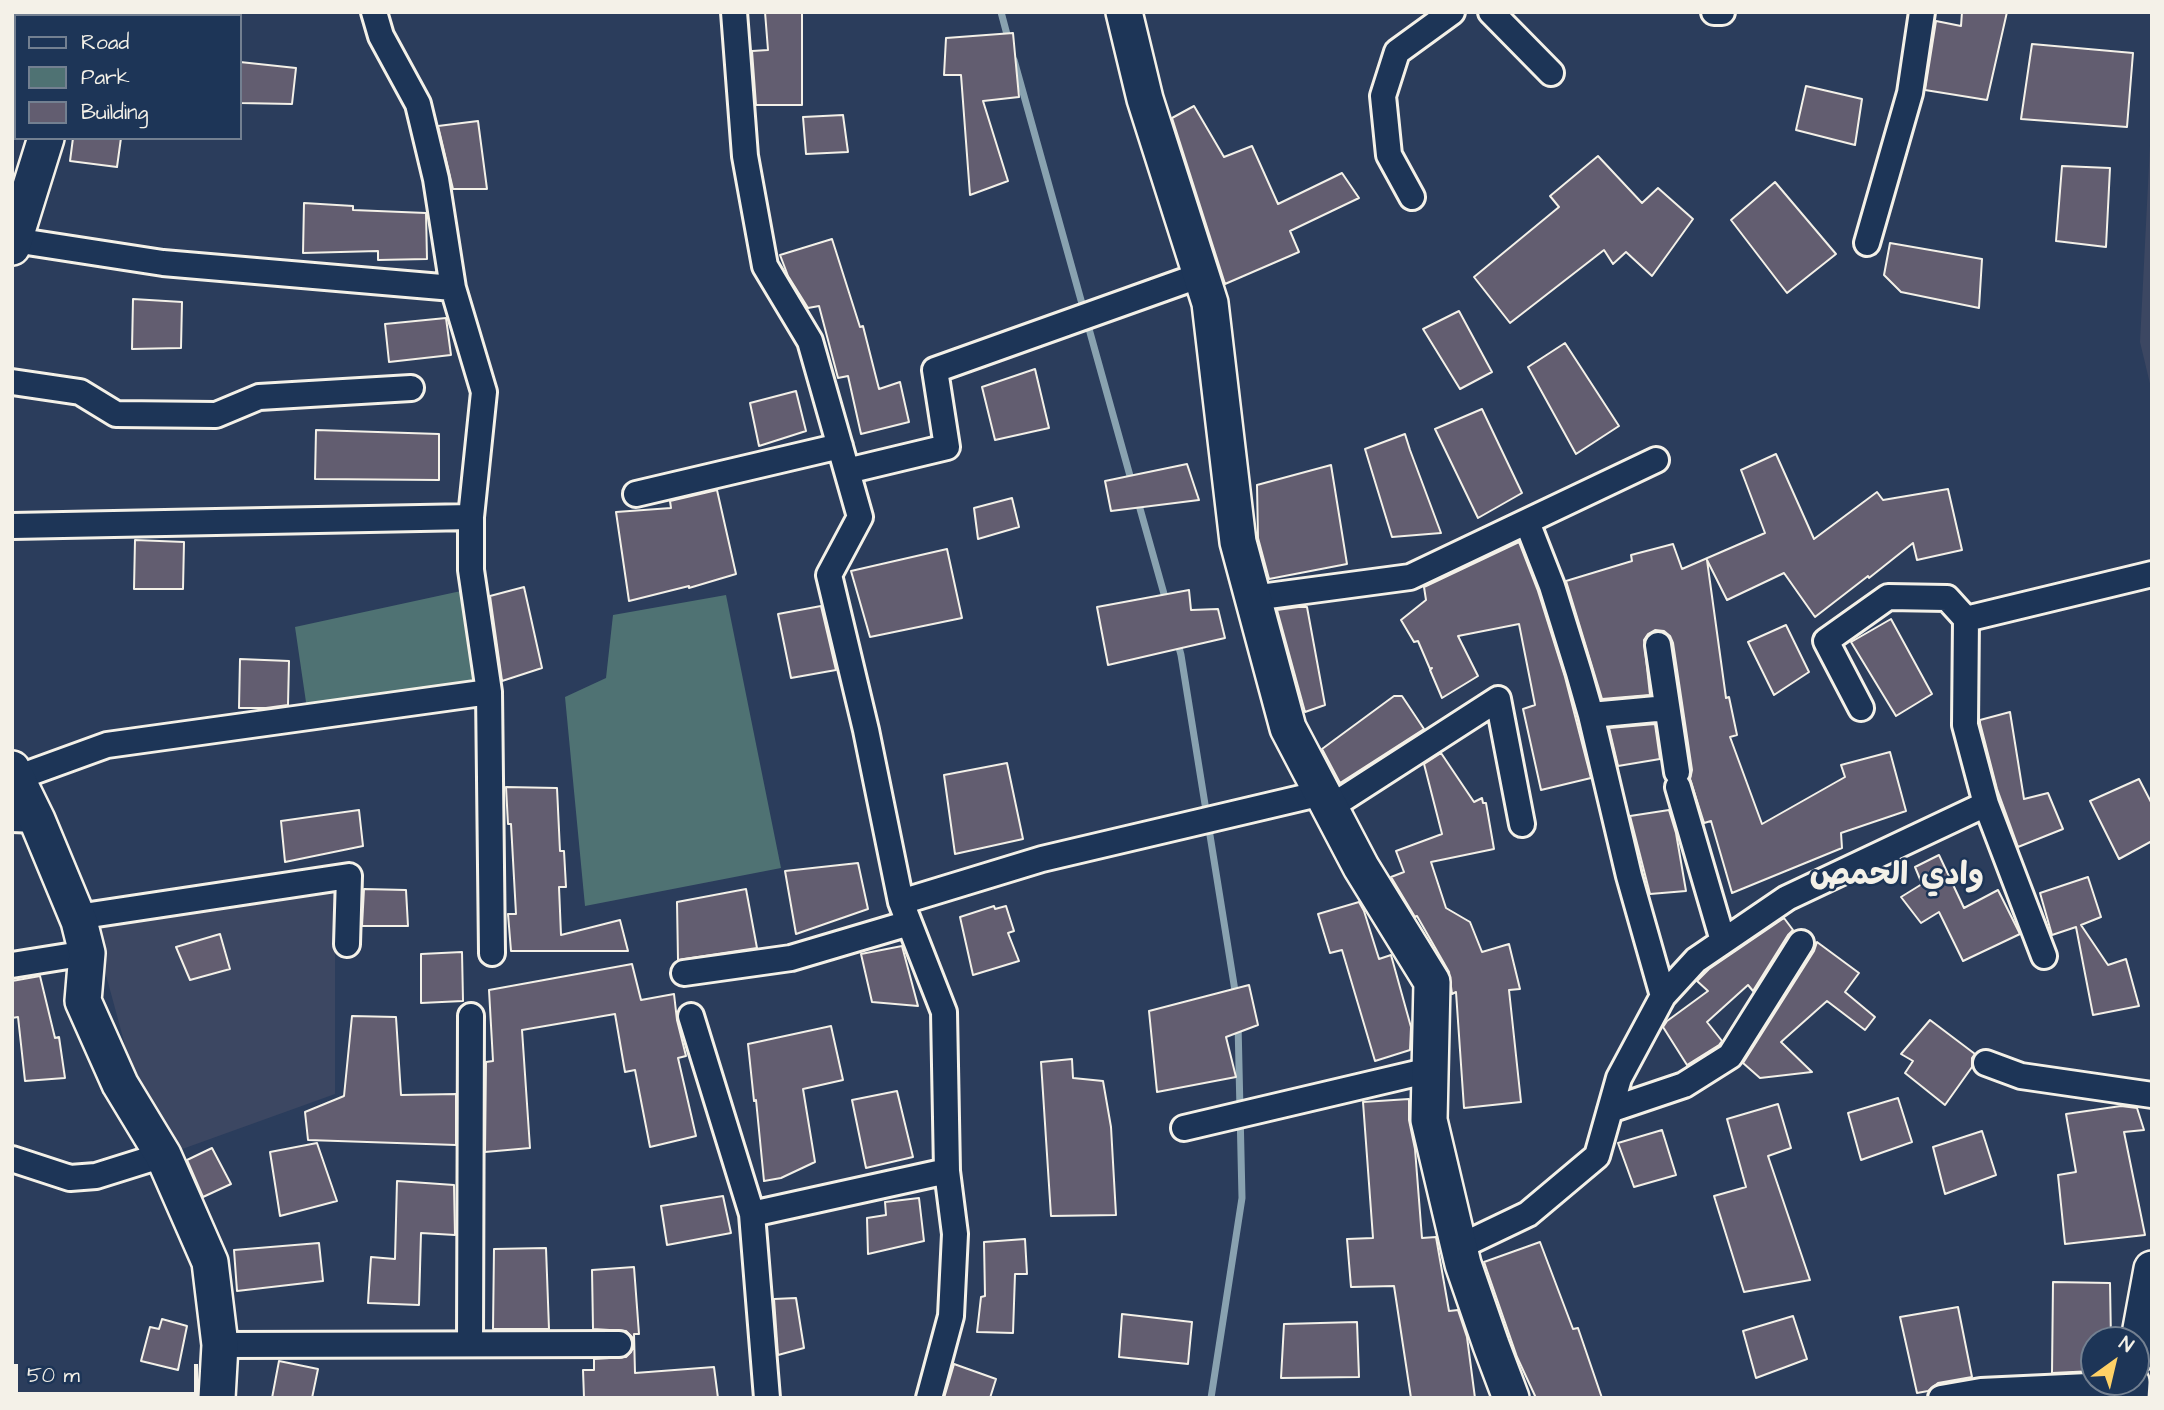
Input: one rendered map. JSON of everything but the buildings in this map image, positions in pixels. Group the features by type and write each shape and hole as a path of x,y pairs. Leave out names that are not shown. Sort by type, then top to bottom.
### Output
{"street":[{"path":"374,12 381,36 418,104 436,180 453,289 484,392 471,517 471,570 489,692 492,953"},
{"path":"734,12 745,156 765,266 810,341 860,517 829,575 905,913 944,1012 947,1171 955,1234 951,1316 929,1398"},
{"path":"1124,12 1145,99 1210,303 1238,542 1288,729 1361,867 1432,982 1429,1120 1459,1247 1511,1398"},
{"path":"1412,197 1389,155 1383,96 1397,52 1451,12"},
{"path":"1492,12 1551,73"},
{"path":"1714,12 1722,12"},
{"path":"1867,243 1910,93 1922,12"},
{"path":"45,140 13,243 163,263 453,289"},
{"path":"847,471 947,447 935,370 1201,275"},
{"path":"12,382 80,392 116,414 216,415 259,397 411,388"},
{"path":"636,494 840,446"},
{"path":"1253,598 1410,577 1656,460"},
{"path":"12,526 471,517"},
{"path":"1527,522 1552,586 1591,715 1629,876 1663,996"},
{"path":"1966,619 2152,574"},
{"path":"1861,708 1826,641 1888,597 1947,598 1966,619 1965,725 1986,804 2044,956"},
{"path":"1658,645 1678,779 1723,942"},
{"path":"217,1398 220,1345 209,1262 163,1155 120,1084 82,1001 87,953 77,917 25,819 16,777 107,746 489,692"},
{"path":"684,973 791,958 1042,859 1326,800 1498,699 1522,824"},
{"path":"1591,715 1667,708"},
{"path":"1459,1247 1528,1214 1597,1156 1619,1078 1663,996 1696,960 1787,898 1986,804"},
{"path":"77,917 349,876 347,944"},
{"path":"1610,1110 1684,1085 1731,1056 1801,943"},
{"path":"12,965 87,953"},
{"path":"470,1345 471,1016"},
{"path":"691,1016 752,1214 767,1398"},
{"path":"1986,1063 2021,1076 2152,1095"},
{"path":"1184,1128 1430,1070"},
{"path":"12,1159 70,1178 96,1176 163,1155"},
{"path":"752,1214 947,1171"},
{"path":"2142,1326 2152,1269"},
{"path":"220,1345 619,1344"},
{"path":"1491,1345 1503,1398"},
{"path":"1941,1398 1981,1391 2080,1384"}],"shaded area":[{"path":"2152,106 2152,392 2140,342"},
{"path":"335,886 335,1094 174,1152 132,1071 93,927"}],"green space":[{"path":"461,591 478,685 307,709 295,627"},
{"path":"726,595 781,868 585,906 565,697 606,678 613,615"}],"waterway":[{"path":"1001,12 1009,42"},
{"path":"1014,60 1132,483"},
{"path":"1137,498 1166,601"},
{"path":"1177,640 1236,997"},
{"path":"1211,1398 1242,1198 1238,1023"}],"district":[{"name":"وادي الحمص","path":"1897,877"}]}
